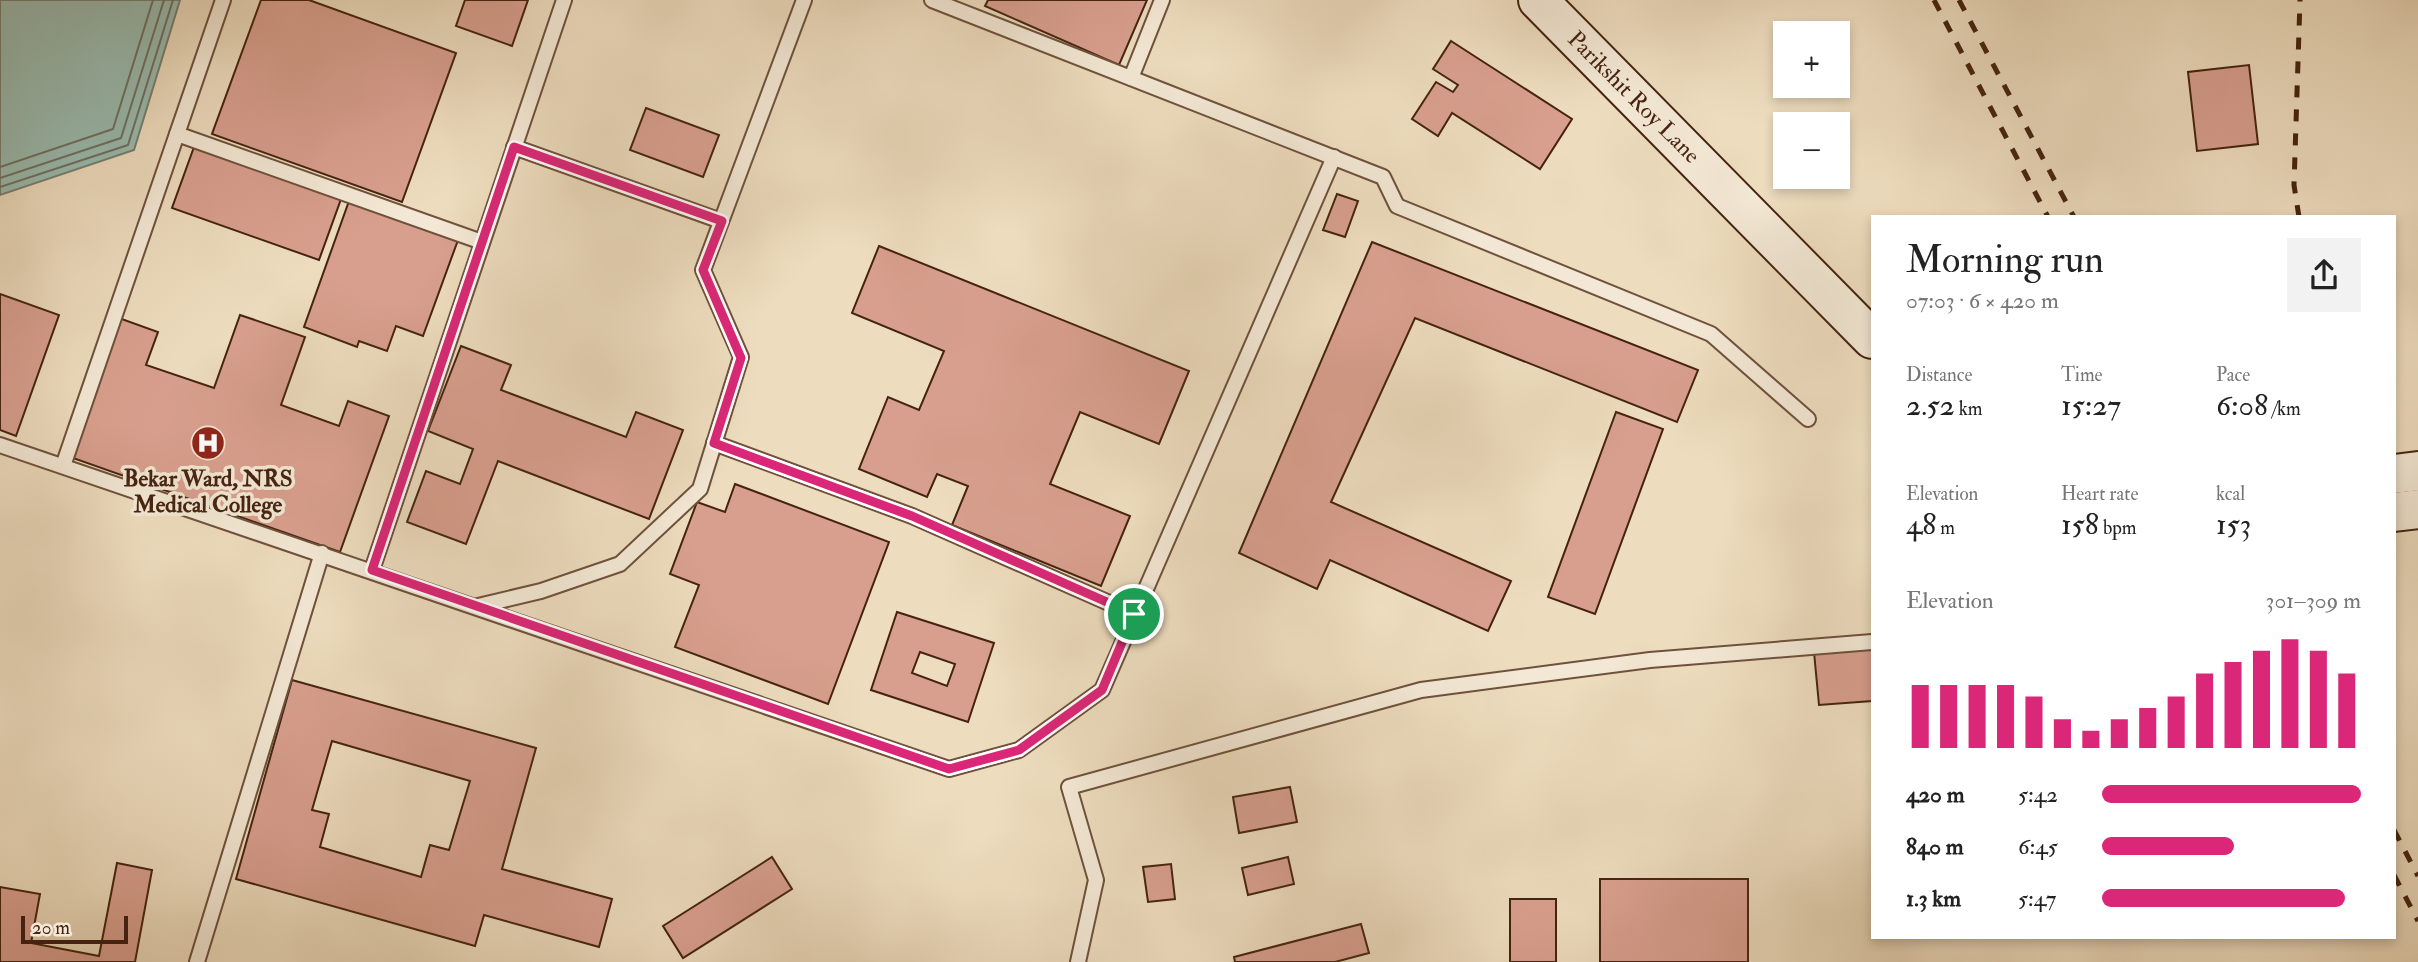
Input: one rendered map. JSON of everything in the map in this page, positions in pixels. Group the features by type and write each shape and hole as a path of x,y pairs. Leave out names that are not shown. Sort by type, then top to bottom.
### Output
{"main road":[{"name":"Parikshit Roy Lane","path":"1538,0 1828,290 1871,338"},
{"path":"2396,474 2418,471"},
{"path":"2396,512 2418,509"}],"lane":[{"path":"63,466 223,0"},
{"path":"372,570 564,0"},
{"path":"476,606 541,591 620,564 700,489 741,358 703,270 804,0"},
{"path":"932,0 1383,177 1397,206 1711,334 1808,419"},
{"path":"1131,78 1162,0"},
{"path":"177,134 482,242"},
{"path":"514,147 722,221"},
{"path":"0,445 949,769 1019,750 1102,690 1334,158"},
{"path":"714,443 912,516 1134,614"},
{"path":"197,962 322,553"},
{"path":"1078,962 1096,880 1069,787 1421,690 1650,660 1871,642"}],"water":[{"path":"0,0 180,0 134,150 0,195"}],"building":[{"path":"261,0 309,0 456,53 402,202 212,134"},
{"path":"465,0 528,0 512,46 456,26"},
{"path":"988,0 1147,0 1119,65 985,6"},
{"path":"1451,41 1572,119 1540,169 1452,113 1438,136 1412,119 1436,82 1453,92 1458,85 1433,69"},
{"path":"2249,65 2258,144 2197,151 2188,72"},
{"path":"646,108 719,135 703,177 630,150"},
{"path":"194,147 341,199 319,260 172,208"},
{"path":"1337,194 1358,201 1345,237 1323,230"},
{"path":"349,201 458,240 423,336 396,326 387,351 359,341 357,347 304,327"},
{"path":"1372,242 1698,370 1677,422 1415,318 1331,502 1511,581 1488,631 1330,560 1317,589 1239,553"},
{"path":"879,246 1189,371 1159,444 1080,412 1050,484 1130,516 1101,586 952,525 968,486 937,474 927,497 859,469 888,397 919,410 944,351 852,313"},
{"path":"0,294 59,315 16,436 0,430"},
{"path":"240,315 305,337 281,405 339,426 348,401 389,416 340,552 70,457 119,318 158,332 146,365 214,388"},
{"path":"461,346 511,365 501,390 626,437 636,412 683,430 649,519 498,461 466,544 407,522 426,471 460,484 473,449 428,431"},
{"path":"1616,412 1663,429 1595,614 1548,597"},
{"path":"735,484 889,542 828,704 675,647 699,585 670,574 697,502 725,512"},
{"path":"897,612 994,643 968,722 871,690","holes":["920,652 955,664 947,686 912,673"]},
{"path":"1871,647 1871,701 1819,705 1814,652"},
{"path":"292,680 536,748 502,869 612,899 599,947 484,915 475,946 236,879","holes":["332,741 470,781 449,850 430,845 421,877 320,847 329,814 312,810"]},
{"path":"1290,787 1297,822 1239,833 1233,797"},
{"path":"772,857 792,889 683,958 663,926"},
{"path":"1288,857 1294,884 1248,895 1242,868"},
{"path":"117,863 152,870 135,962 0,962 0,887 40,894 31,943 99,956"},
{"path":"1171,864 1175,899 1148,902 1143,867"},
{"path":"1600,879 1748,879 1748,962 1600,962"},
{"path":"1510,899 1556,899 1556,962 1510,962"},
{"path":"1361,924 1369,953 1335,962 1235,962 1234,957"}],"railway":[{"path":"1934,0 2047,215"},
{"path":"1959,0 2073,215"},
{"path":"2299,215 2294,185 2300,0"},
{"path":"2396,834 2418,876"},
{"path":"2396,879 2418,921"}],"place":[{"name":"Bekar Ward, NRS Medical College","path":"208,443"}],"route":[{"path":"514,147 722,221 703,270 741,358 714,443 912,516 1134,614 1102,690 1019,750 949,769 372,570 514,147"}]}
